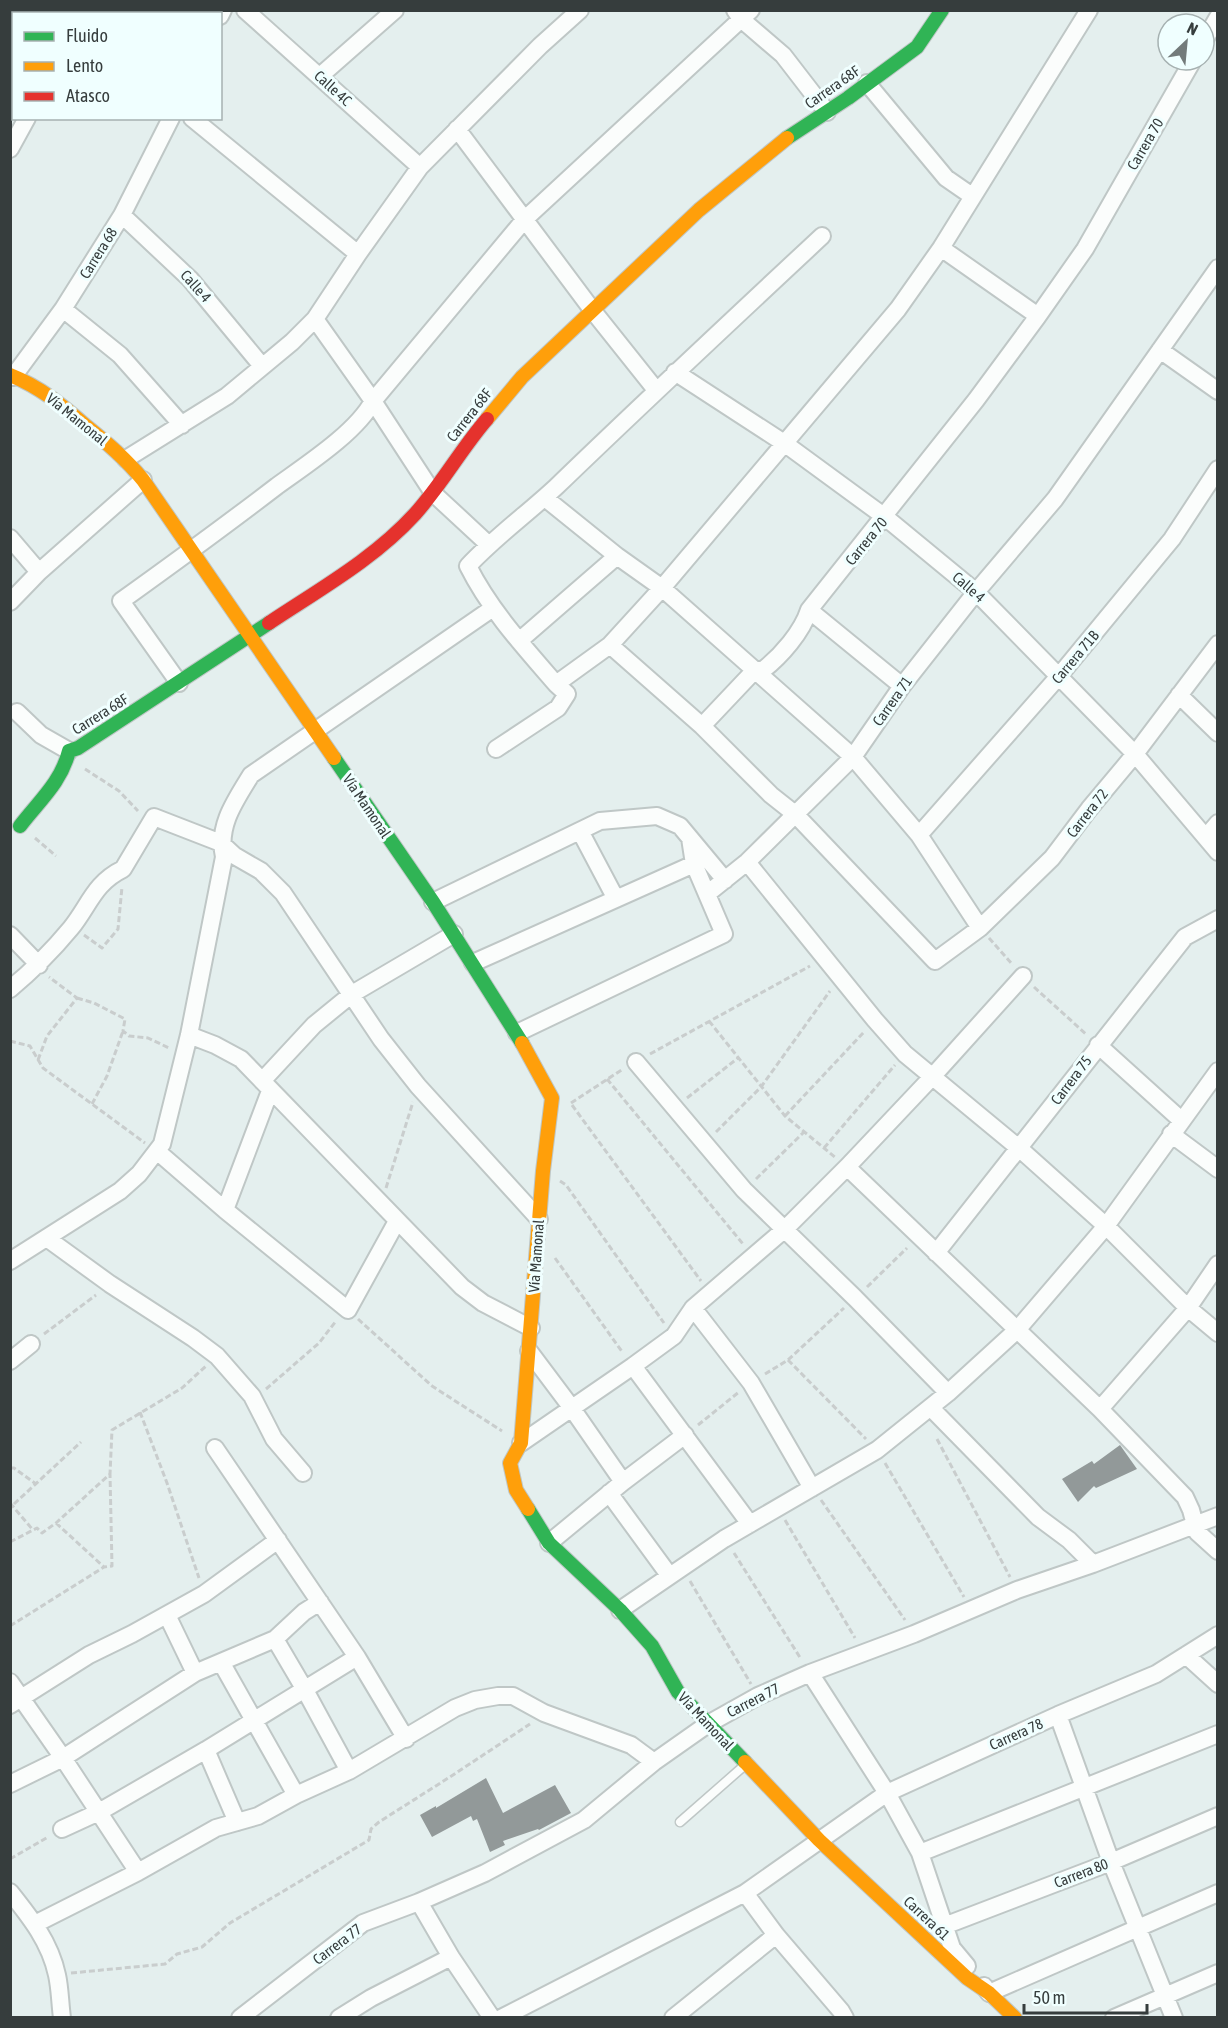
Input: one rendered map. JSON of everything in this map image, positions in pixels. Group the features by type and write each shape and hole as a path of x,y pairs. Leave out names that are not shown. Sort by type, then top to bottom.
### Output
{"street":[{"name":"Calle 4C","path":"245,10 420,167"},
{"path":"320,76 395,10"},
{"path":"126,459 227,396 315,320 358,254 420,167 540,46 580,10"},
{"name":"Carrera 68F","path":"68,755 377,551 433,493 470,439 522,377 699,210 775,146 917,47 942,10"},
{"path":"556,684 610,645 662,588 898,309 940,248 1089,10"},
{"path":"179,683 121,600 191,551 349,430 525,219 742,13 783,55 826,112"},
{"name":"Carrera 70","path":"702,726 755,670 763,670 770,665 805,623 809,610 976,400 1084,249 1186,72"},
{"path":"867,84 946,178 972,196"},
{"path":"10,149 26,120"},
{"name":"Carrera 68","path":"11,377 63,309 122,215 170,120"},
{"path":"194,120 358,254"},
{"path":"457,129 593,311 656,390"},
{"name":"Calle 4","path":"122,215 190,279 262,366"},
{"path":"496,749 558,708 567,694 556,684 493,608 468,566 488,544 544,498 675,372 822,236"},
{"path":"940,248 1038,316"},
{"name":"Carrera 71","path":"707,894 747,862 853,757 902,686 976,592 1055,499 1218,268"},
{"path":"63,309 120,355 183,425"},
{"path":"315,320 373,401 433,493 488,544"},
{"path":"1160,350 1218,391"},
{"name":"Calle 4","path":"675,372 784,443 885,517 976,592 1135,754 1218,852"},
{"name":"Vía Mamonal","path":"11,377 32,384 52,397 126,459 143,480 433,902 517,1033 552,1098 543,1171 521,1443 510,1463 516,1490 549,1543 620,1610 652,1646 678,1692 819,1840"},
{"name":"Carrera 71B","path":"919,834 1059,676 1172,539 1218,469"},
{"path":"10,602 39,572 143,480"},
{"path":"544,498 617,556 662,588 853,757 919,834 980,928"},
{"path":"10,538 39,572"},
{"path":"519,640 617,556"},
{"path":"10,1261 48,1239 120,1191 158,1152 166,1136 189,1035 224,857 222,834 234,804 251,776 493,608"},
{"path":"809,610 902,686"},
{"name":"Carrera 72","path":"795,814 935,961 980,928 1052,858 1135,754 1218,644"},
{"path":"610,645 702,726 771,795 795,814"},
{"path":"1179,695 1218,733"},
{"path":"17,712 40,735 68,755 66,767 59,780 20,826"},
{"path":"433,902 600,821 657,816 680,826 725,880"},
{"path":"10,989 37,966 72,926 98,886 123,869 154,817 221,843 236,856 261,871 283,893 381,1039 538,1227"},
{"path":"1206,837 1218,823"},
{"path":"580,831 616,899"},
{"path":"517,1033 724,934 694,864 689,838"},
{"path":"747,862 840,978 905,1053 1020,1149 1106,1226 1188,1308 1218,1333"},
{"path":"473,963 694,864"},
{"name":"Carrera 75","path":"936,1253 1020,1149 1098,1045 1185,938 1218,919"},
{"path":"225,1210 266,1086 314,1025 352,994 454,934"},
{"path":"10,935 37,966"},
{"path":"521,1443 674,1336 693,1308 785,1229 847,1167 1023,976"},
{"path":"189,1035 228,1051 241,1059 462,1287 483,1303 531,1328"},
{"path":"1098,1045 1181,1120"},
{"path":"636,1062 744,1190 948,1393"},
{"path":"620,1610 724,1539 877,1450 948,1393 1017,1330 1106,1226 1170,1134 1218,1071"},
{"path":"1170,1134 1218,1169"},
{"path":"158,1152 345,1308 397,1221"},
{"path":"847,1167 1100,1409 1185,1497 1194,1525 1202,1538 1218,1551"},
{"path":"48,1239 217,1356 254,1400 274,1439 303,1473"},
{"path":"1100,1409 1188,1308 1218,1264"},
{"path":"693,1308 751,1383 812,1488"},
{"path":"12,1356 31,1344"},
{"path":"529,1352 571,1407 623,1482"},
{"path":"633,1366 750,1524"},
{"path":"927,1411 1038,1517 1069,1540 1093,1564"},
{"path":"549,1543 609,1493 685,1436"},
{"path":"215,1448 357,1657 405,1739"},
{"path":"609,1493 676,1571"},
{"name":"Carrera 77","path":"240,2018 363,1923 419,1902 485,1873 584,1820 654,1762 708,1724 758,1696 810,1673 915,1634 1017,1590 1093,1564 1218,1516"},
{"path":"16,1702 89,1655 204,1594 278,1540"},
{"path":"10,1784 63,1758 195,1673 274,1640 304,1612 320,1602"},
{"path":"167,1615 195,1673"},
{"name":"Carrera 78","path":"819,1840 887,1793 1058,1715 1156,1674 1218,1635"},
{"path":"274,1640 305,1690 349,1772"},
{"path":"1186,1654 1218,1684"},
{"path":"62,1829 99,1812 206,1750 357,1657"},
{"path":"221,1662 296,1795"},
{"path":"810,1673 887,1793 920,1853 952,1948 989,1992 1218,1893"},
{"path":"10,1682 16,1702 63,1758 138,1872"},
{"path":"35,1924 138,1872 216,1828 258,1816 296,1795 349,1772 455,1708 475,1700 513,1696 544,1713 631,1745 654,1762"},
{"path":"1058,1715 1110,1862 1174,2018"},
{"path":"920,1853 1218,1734"},
{"path":"206,1750 237,1822"},
{"name":"Carrera 80","path":"944,1926 1110,1862 1218,1816"},
{"path":"501,2018 745,1893 819,1840"},
{"name":"Carrera 61","path":"819,1840 967,1978 989,1992 1015,2018"},
{"path":"10,1892 35,1924 47,1945 57,1975 62,2018"},
{"path":"745,1893 776,1935 845,2018"},
{"path":"419,1902 492,2018"},
{"path":"674,2017 776,1935"},
{"path":"339,2018 371,1998 452,1957"},
{"path":"1114,2018 1218,1973"}],"lane":[{"path":"680,1822 746,1764"}],"path":[{"path":"68,755 119,791 139,812 154,817"},
{"path":"20,826 56,856"},
{"path":"72,926 102,948 118,929 122,905 123,869"},
{"path":"980,928 1023,976 1098,1045"},
{"path":"570,1103 606,1079 825,957"},
{"path":"37,966 77,998 94,1003 125,1019 107,1076 92,1104"},
{"path":"704,1144 761,1087 840,978"},
{"path":"38,1060 47,1036 77,998"},
{"path":"785,1116 875,1020"},
{"path":"709,1022 785,1116 847,1167"},
{"path":"123,1031 129,1036 148,1038 184,1056"},
{"path":"11,1040 30,1047 43,1068 158,1152"},
{"path":"824,1148 905,1053"},
{"path":"674,1109 738,1058"},
{"path":"606,1079 753,1257"},
{"path":"381,1205 418,1086"},
{"path":"552,1098 570,1103 711,1294"},
{"path":"744,1190 804,1132"},
{"path":"543,1171 566,1185 674,1336"},
{"path":"538,1227 633,1366"},
{"path":"685,1436 751,1383 788,1360 919,1236"},
{"path":"31,1344 110,1284"},
{"path":"254,1400 319,1343 335,1325 345,1308 432,1386 521,1443"},
{"path":"10,1626 104,1567 112,1566 110,1474 112,1430 182,1388 217,1356"},
{"path":"788,1360 877,1450 971,1609"},
{"path":"927,1411 1017,1590"},
{"path":"140,1412 168,1483 204,1594"},
{"path":"33,1530 12,1504 81,1442"},
{"path":"10,1468 14,1468 36,1484"},
{"path":"10,1542 36,1528 42,1533 110,1474"},
{"path":"812,1488 915,1634"},
{"path":"778,1508 864,1652"},
{"path":"56,1523 104,1567"},
{"path":"724,1539 810,1673"},
{"path":"676,1571 758,1696"},
{"path":"57,1975 165,1964 177,1954 202,1947 230,1923 242,1918 369,1840 371,1830 379,1822 513,1737 544,1713"},
{"path":"10,1859 62,1829"}],"building":[{"path":"1120,1445 1137,1469 1096,1488 1094,1486 1078,1502 1062,1479 1092,1461 1094,1464"},
{"path":"486,1778 503,1813 555,1785 571,1813 539,1830 503,1841 505,1845 490,1852 477,1819 473,1821 471,1816 432,1837 420,1815"}],"traffic: fast":[{"path":"787,138 848,98 917,47 942,10"},
{"path":"20,826 61,773 69,751 78,748 269,623"},
{"path":"334,758 433,902 522,1043"},
{"path":"528,1509 549,1543 620,1610 652,1646 678,1692 745,1762"}],"traffic: slow":[{"path":"487,419 522,377 699,210 787,138"},
{"path":"10,375 31,385 59,404 109,445 137,472 334,758"},
{"path":"522,1043 552,1098 543,1171 521,1443 510,1463 516,1490 528,1509"},
{"path":"745,1762 819,1840 967,1978 989,1993 1015,2018"}],"traffic: jam":[{"path":"269,623 346,573 399,530 425,503 487,419"}]}
